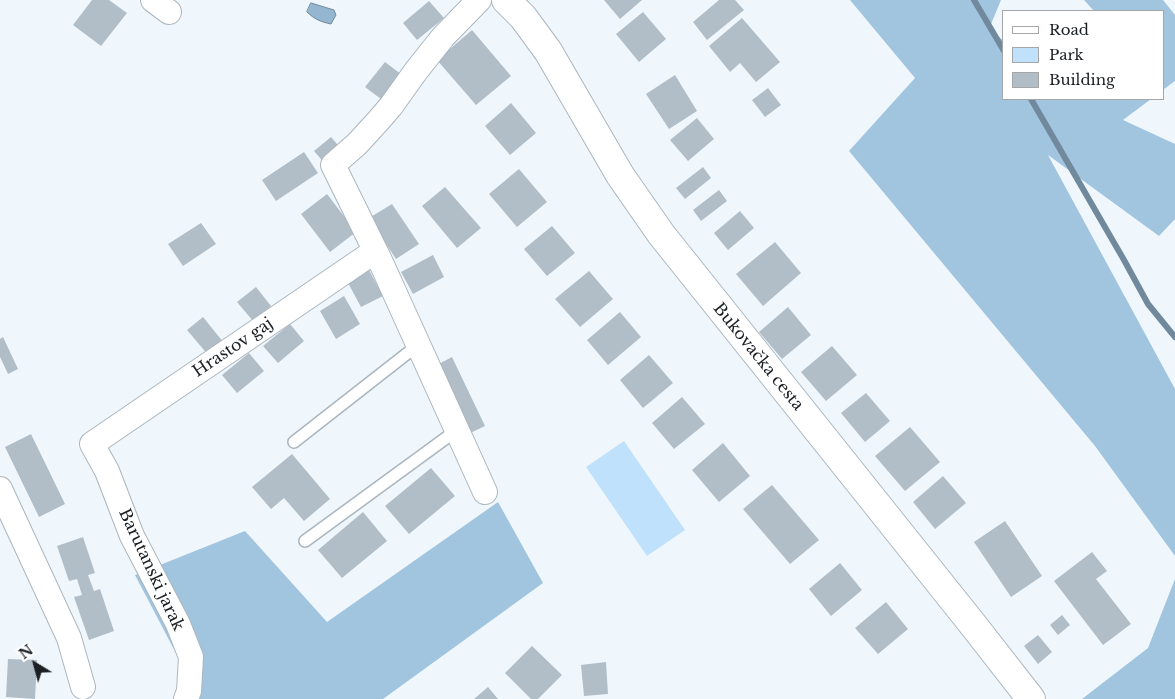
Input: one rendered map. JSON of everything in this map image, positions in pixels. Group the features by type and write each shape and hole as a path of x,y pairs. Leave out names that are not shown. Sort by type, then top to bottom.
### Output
{"main road":[{"name":"Bukovačka cesta","path":"506,0 524,17 548,51 620,175 661,234 1031,699"}],"street":[{"path":"478,0 443,37 416,71 392,106 357,144 332,165 375,252 486,492"},
{"name":"Hrastov gaj","path":"92,444 375,252"},
{"name":"Barutanski jarak","path":"92,444 107,471 132,536 178,624 191,657 190,690 186,699"},
{"path":"0,489 69,638 83,687"}],"lane":[{"path":"294,442 418,345"},
{"path":"305,541 457,430"}],"green space":[{"path":"624,441 685,530 647,556 586,467"}],"shaded area":[{"path":"850,0 1001,0 989,29 1002,39 1002,100 1150,100 1123,120 1175,144 1175,219 1159,236 1048,155 1175,389 1175,556 1095,446 849,151 915,78"},
{"path":"1084,0 1163,0 1175,15 1175,81 1165,88 1165,10 1093,10"},
{"path":"311,3 334,10 336,15 331,24 312,17 307,12"},
{"path":"498,502 543,583 383,699 200,699 135,575 245,531 327,622"},
{"path":"1175,579 1175,699 1082,699 1148,648"}],"building":[{"path":"92,0 109,0 127,13 101,46 73,25"},
{"path":"604,0 642,0 620,19"},
{"path":"719,0 735,0 744,10 707,40 693,22"},
{"path":"429,1 444,18 417,40 403,23"},
{"path":"643,12 666,39 639,62 616,34"},
{"path":"742,18 780,62 756,82 740,63 730,72 709,46"},
{"path":"472,30 511,76 476,105 437,60"},
{"path":"385,62 405,77 385,102 365,87"},
{"path":"675,75 697,111 669,129 646,94"},
{"path":"768,88 781,105 765,117 752,100"},
{"path":"511,103 536,133 510,155 485,126"},
{"path":"697,118 714,139 688,161 670,140"},
{"path":"331,137 343,151 326,165 314,151"},
{"path":"304,152 318,173 276,201 262,180"},
{"path":"703,167 711,178 685,199 676,188"},
{"path":"519,169 547,202 517,227 489,194"},
{"path":"445,187 481,228 457,248 422,206"},
{"path":"719,190 727,201 701,221 693,210"},
{"path":"327,194 356,232 330,252 301,214"},
{"path":"392,204 419,244 396,259 369,218"},
{"path":"740,211 754,228 728,250 714,233"},
{"path":"201,223 216,244 183,266 168,244"},
{"path":"552,226 575,253 547,276 524,249"},
{"path":"775,242 801,273 763,306 736,274"},
{"path":"433,255 444,277 413,294 401,272"},
{"path":"369,270 383,296 361,307 347,281"},
{"path":"589,271 613,299 580,327 555,299"},
{"path":"256,287 271,306 253,321 237,302"},
{"path":"344,296 360,324 336,339 320,311"},
{"path":"788,307 811,335 782,359 759,332"},
{"path":"620,312 641,337 608,365 587,340"},
{"path":"203,317 224,343 209,356 187,330"},
{"path":"290,324 304,341 278,363 263,346"},
{"path":"3,337 18,369 8,374 0,357 0,339"},
{"path":"832,346 857,375 826,401 801,372"},
{"path":"249,353 264,371 237,393 222,375"},
{"path":"649,355 673,383 643,408 620,380"},
{"path":"452,357 485,426 468,434 435,366"},
{"path":"866,393 890,421 865,442 841,413"},
{"path":"682,397 705,424 674,449 652,423"},
{"path":"910,427 940,462 905,491 875,456"},
{"path":"31,434 65,504 39,517 5,447"},
{"path":"723,443 750,476 719,502 692,470"},
{"path":"292,454 330,499 304,521 284,498 271,509 252,487"},
{"path":"431,468 455,496 409,534 385,506"},
{"path":"943,476 966,503 935,529 913,502"},
{"path":"772,485 819,540 790,564 743,509"},
{"path":"363,512 387,541 342,578 318,550"},
{"path":"1005,521 1042,576 1011,597 974,542"},
{"path":"83,537 95,573 88,575 94,591 100,589 114,631 89,640 74,597 82,595 77,579 69,581 57,546"},
{"path":"1092,552 1107,571 1096,579 1131,624 1103,645 1054,581"},
{"path":"840,563 862,590 831,616 809,589"},
{"path":"886,602 908,629 878,654 855,628"},
{"path":"1062,615 1070,625 1058,635 1050,625"},
{"path":"1038,635 1052,652 1038,664 1024,646"},
{"path":"532,646 562,675 538,699 531,699 505,673"},
{"path":"8,659 37,660 35,699 6,697"},
{"path":"606,662 608,694 584,696 581,665"},
{"path":"488,687 498,699 474,699"}],"waterway":[{"path":"974,0 1002,48"},
{"path":"1032,100 1148,304 1175,337"}]}
